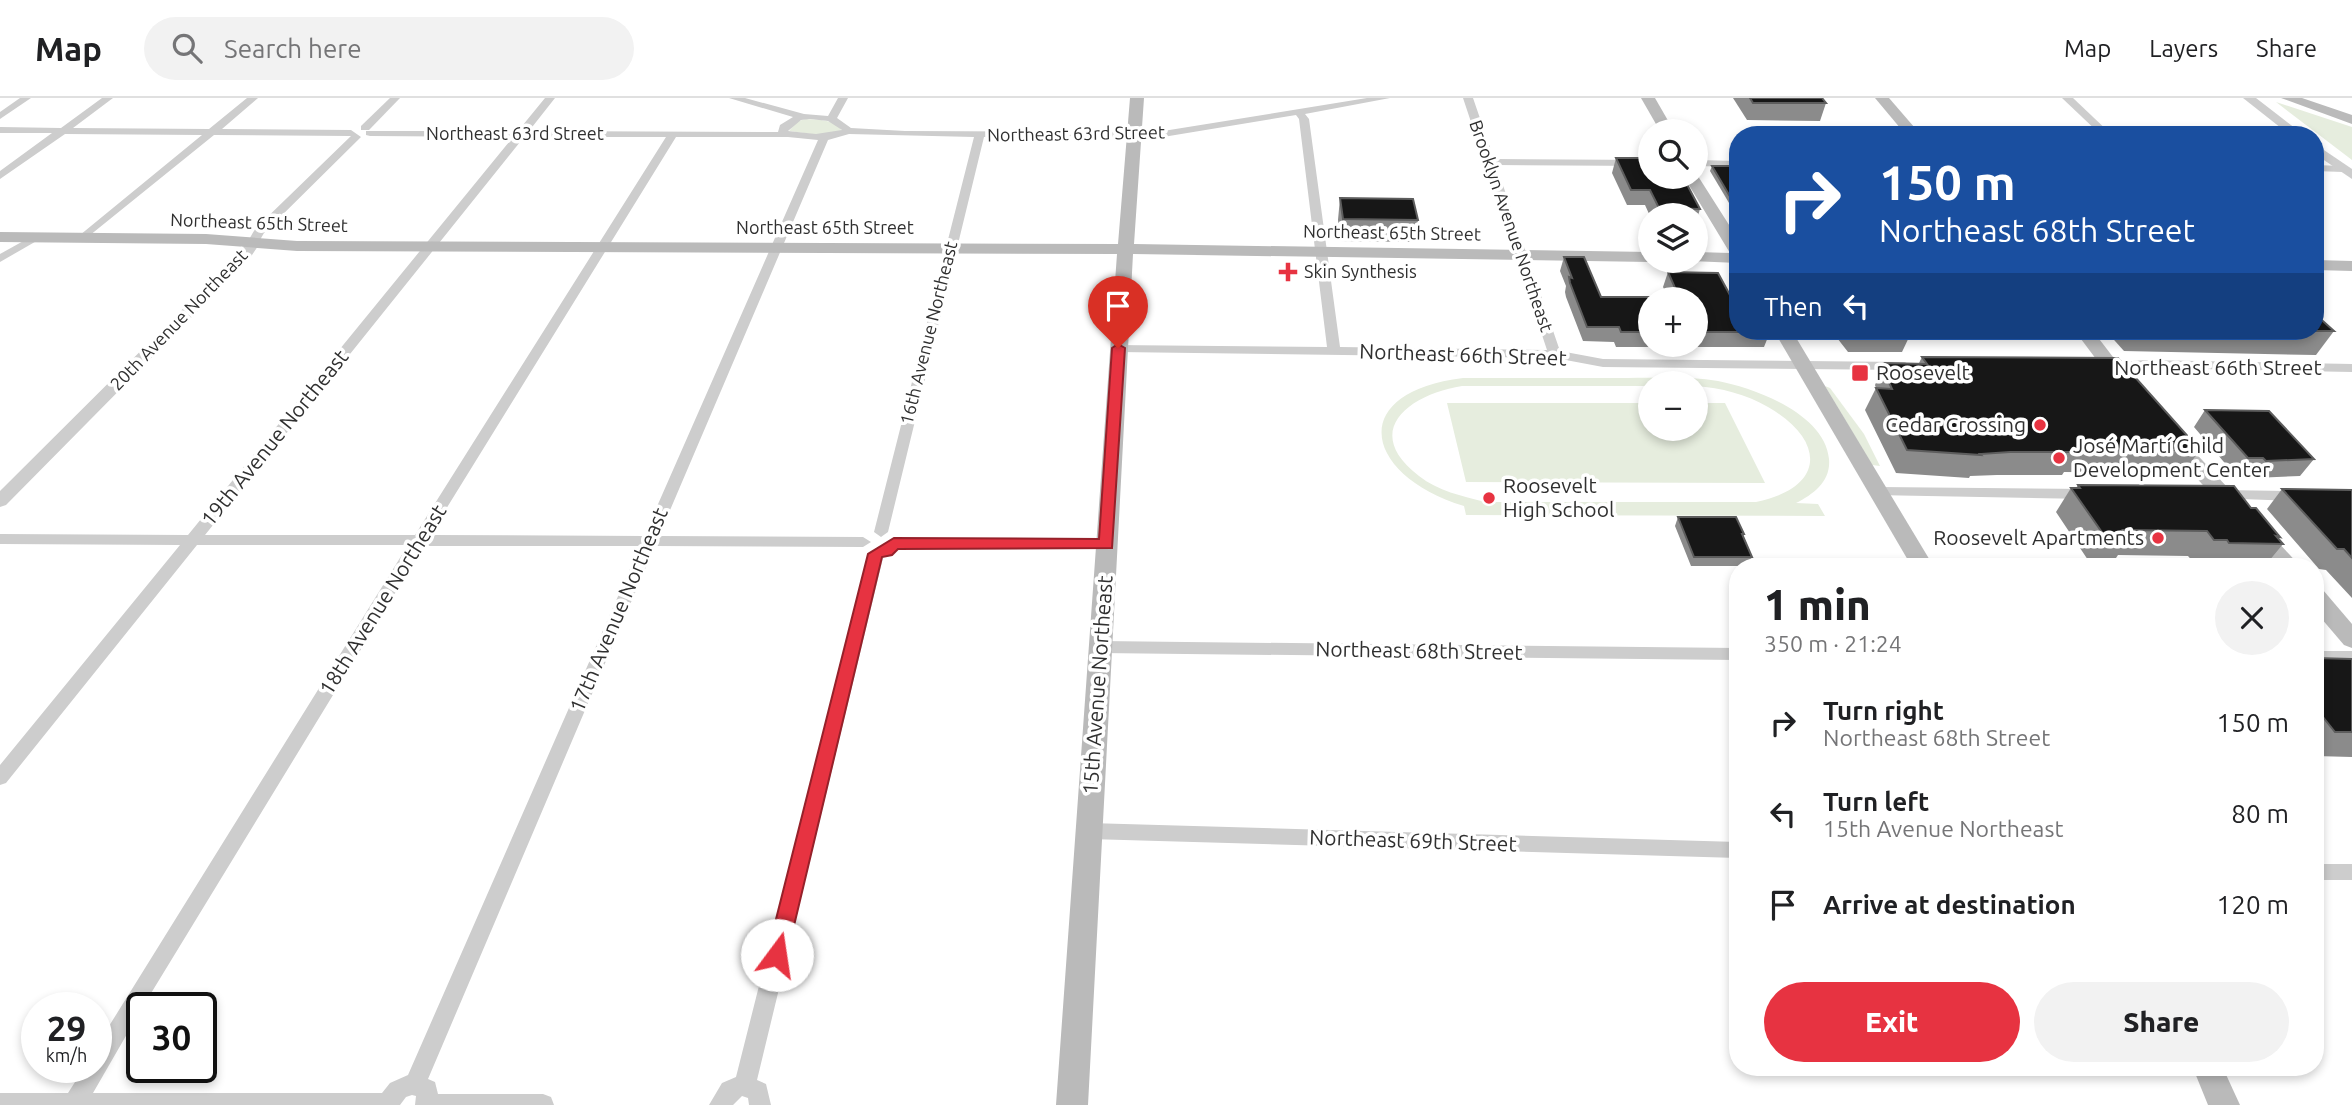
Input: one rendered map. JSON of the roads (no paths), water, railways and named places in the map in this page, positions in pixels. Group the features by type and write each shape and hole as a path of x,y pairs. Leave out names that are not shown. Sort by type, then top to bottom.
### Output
{"main road":[{"name":"15th Avenue Northeast","path":"1072,1105 1118,348 1137,98"},
{"path":"1648,98 1660,119"},
{"path":"1882,98 1906,126"},
{"path":"2288,98 2352,120"},
{"path":"1699,189 1729,241"},
{"name":"Northeast 65th Street","path":"0,237 84,237 297,246 1126,249 1638,257"},
{"path":"1708,257 1729,256"},
{"path":"2324,265 2352,266"},
{"path":"1789,340 1918,558"},
{"path":"2091,340 2138,400"},
{"path":"2155,419 2208,481 2282,558"},
{"path":"2324,606 2352,639"},
{"path":"2211,1076 2224,1105"}],"street":[{"path":"0,116 26,98"},
{"path":"0,176 108,98"},
{"path":"84,237 253,98"},
{"path":"0,130 353,135 368,131 395,98"},
{"name":"19th Avenue Northeast","path":"0,778 550,98"},
{"path":"734,98 803,117 831,119 846,126 848,131"},
{"path":"831,119 843,98"},
{"name":"Northeast 63rd Street","path":"368,131 786,135 824,138 839,136 848,131 981,135 1157,135 1385,98"},
{"name":"Brooklyn Avenue Northeast","path":"1468,98 1555,354"},
{"path":"2067,98 2097,126"},
{"path":"2252,99 2286,126"},
{"path":"1298,113 1304,119 1334,351"},
{"path":"786,135 784,127 803,117"},
{"name":"18th Avenue Northeast","path":"112,1041 673,134"},
{"name":"20th Avenue Northeast","path":"0,501 245,255 259,231 353,135"},
{"name":"16th Avenue Northeast","path":"881,532 950,248 981,135"},
{"name":"17th Avenue Northeast","path":"415,1084 824,138"},
{"path":"2324,155 2348,172"},
{"path":"1490,162 1638,163"},
{"path":"1708,163 1729,163"},
{"path":"2324,169 2348,172"},
{"path":"0,259 36,237"},
{"name":"Northeast 66th Street","path":"1118,348 1555,354 1603,363 1921,367"},
{"name":"Northeast 66th Street","path":"2090,368 2146,365 2352,368"},
{"path":"1879,492 2104,494"},
{"path":"2200,495 2309,496"},
{"path":"745,1085 869,548 870,534 881,532 893,536 894,543"},
{"path":"0,538 649,542 869,548 886,551 894,543 1107,544"},
{"name":"Northeast 68th Street","path":"1100,647 1729,654"},
{"path":"2324,657 2352,657"},
{"name":"Northeast 69th Street","path":"1089,831 1729,850"},
{"path":"2324,872 2352,872"},
{"name":"18th Avenue Northeast","path":"73,1105 86,1083"},
{"path":"0,1104 386,1104 398,1090 415,1084 427,1089 426,1105 542,1105"},
{"path":"720,1105 730,1090 745,1085 758,1091 760,1105"}],"place":[{"name":"Skin Synthesis","path":"1288,272"},
{"name":"Roosevelt","path":"1860,373"},
{"name":"Cedar Crossing","path":"2040,425"},
{"name":"José Martí Child Development Center","path":"2059,458"},
{"name":"Roosevelt High School","path":"1489,498"},
{"name":"Roosevelt Apartments","path":"2158,538"}]}
